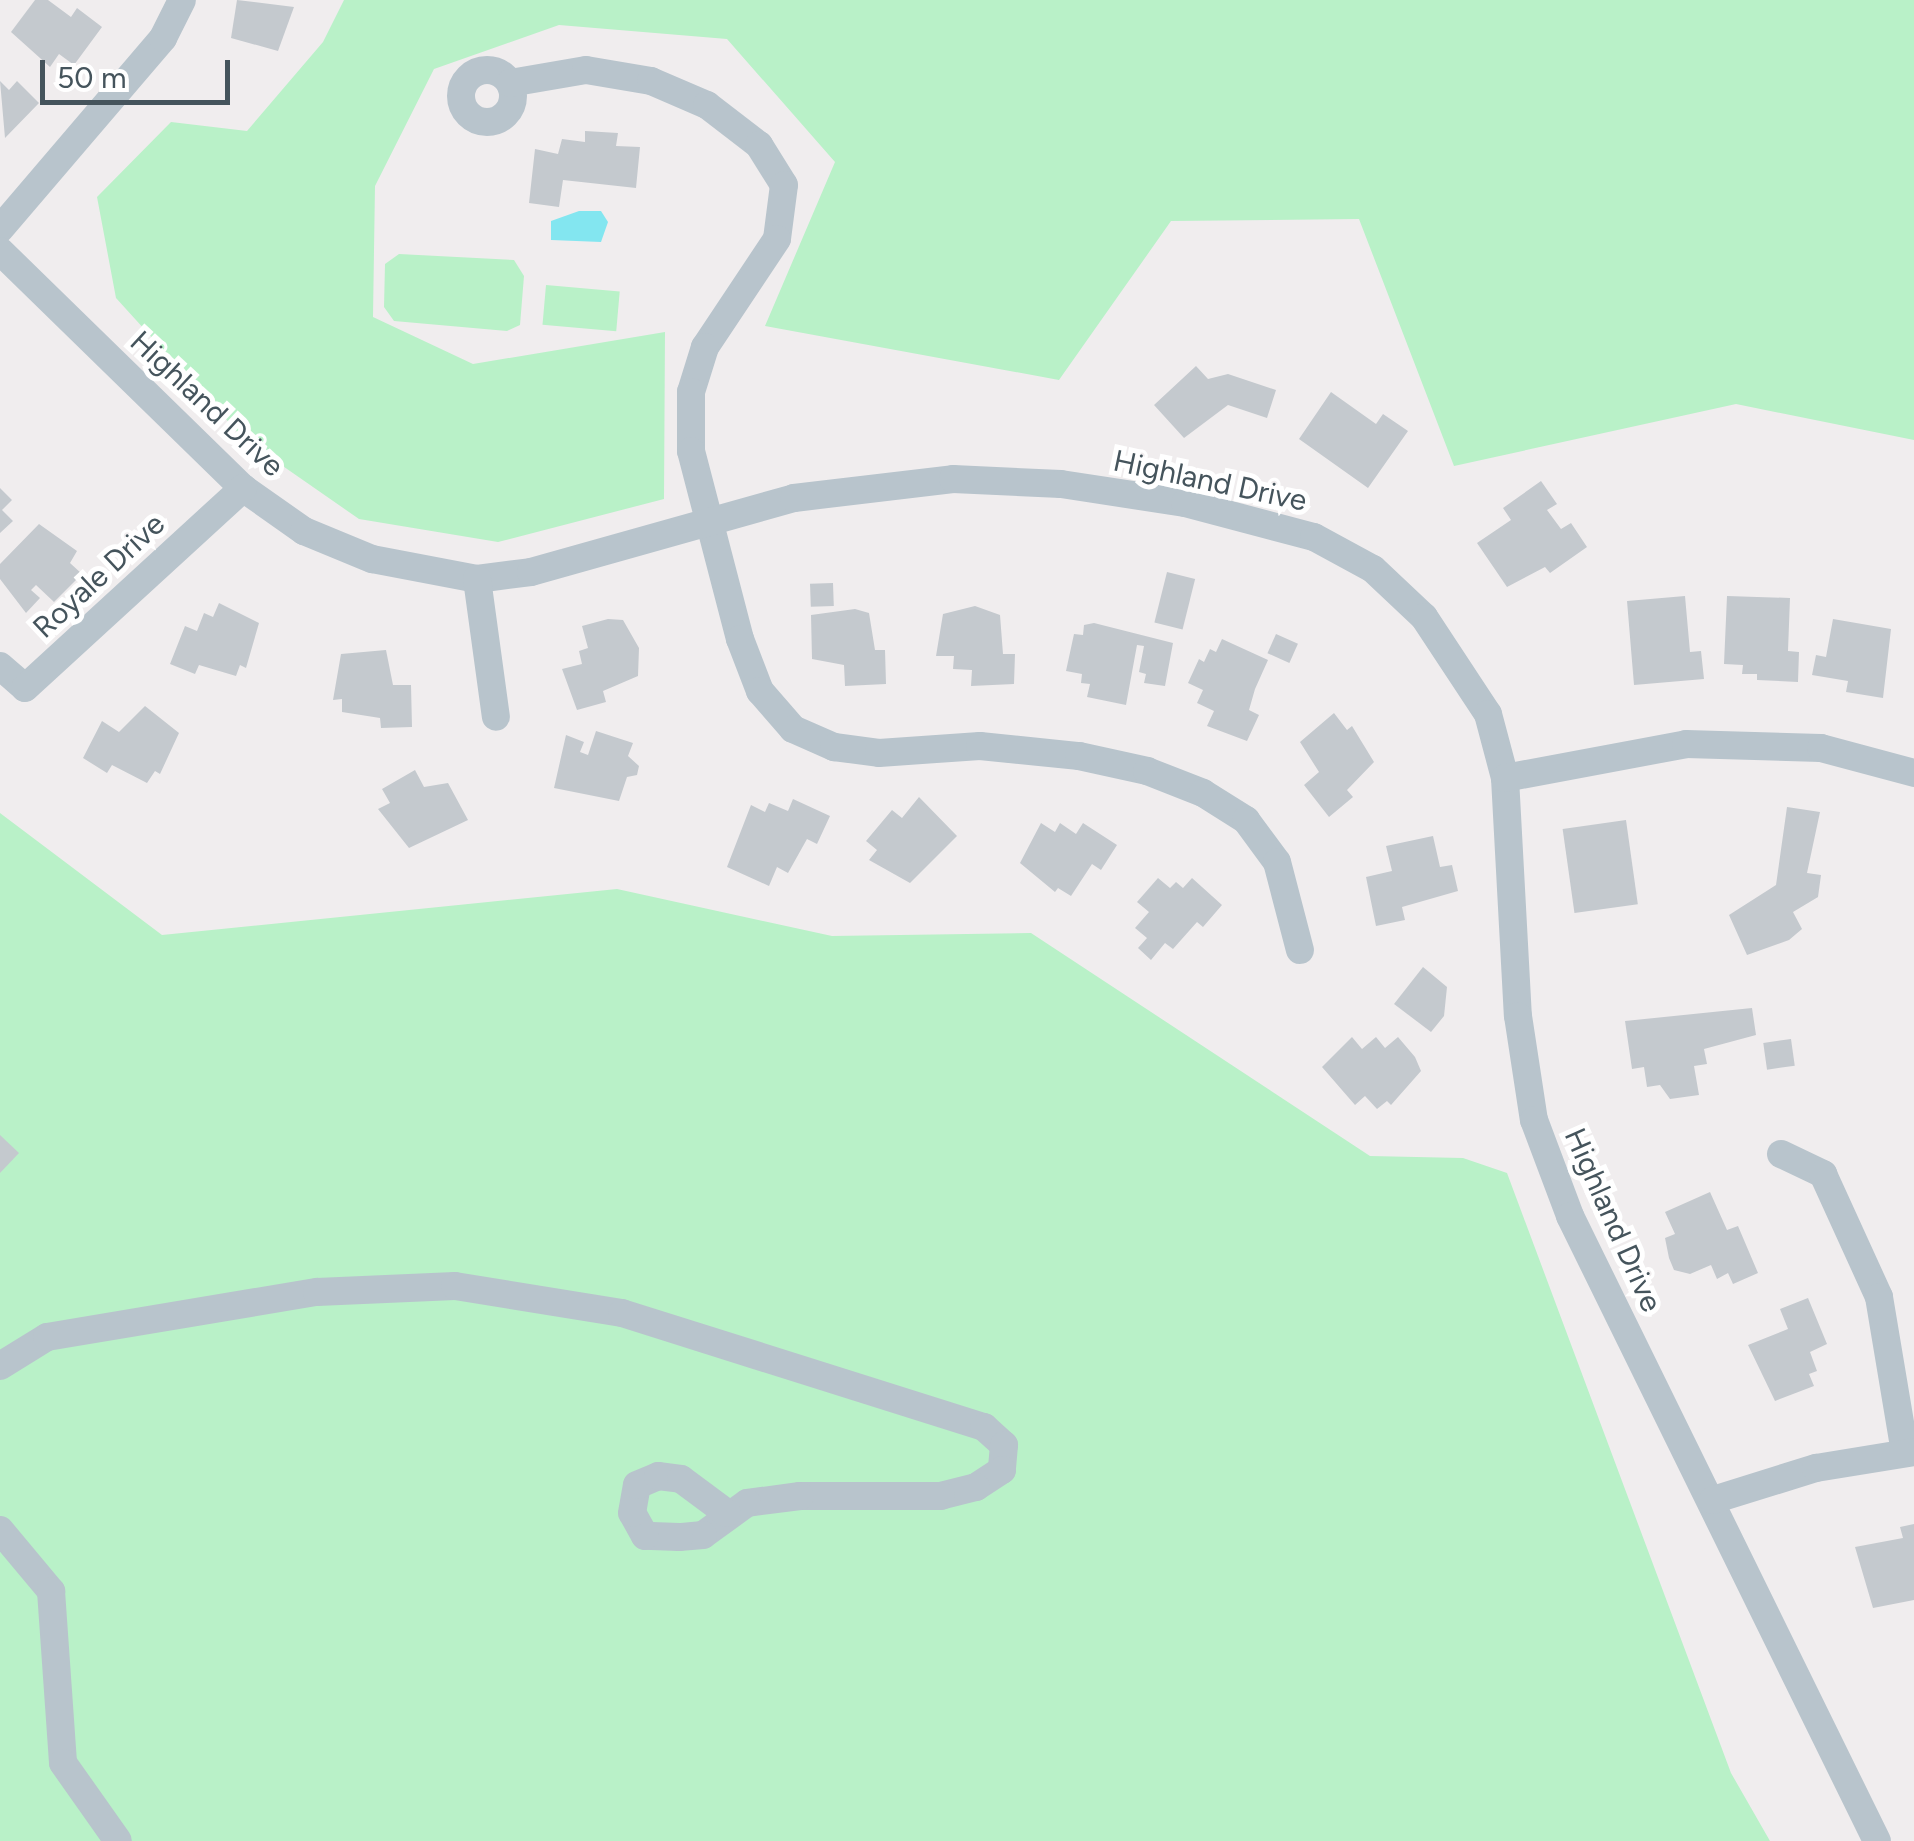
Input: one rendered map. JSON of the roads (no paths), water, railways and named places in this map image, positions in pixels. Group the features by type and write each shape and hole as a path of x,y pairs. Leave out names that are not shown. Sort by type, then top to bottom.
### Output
{"street":[{"path":"0,228 163,38 182,0"},
{"path":"510,83 586,70 652,81 707,105 774,162 784,185 778,239 705,347 691,392 691,451 707,519 760,692 793,729 834,747 879,753 980,746 1079,756 1147,771 1203,793 1246,820 1277,862 1300,950"},
{"name":"Highland Drive","path":"0,251 243,488 304,532 372,560 477,579 531,572 707,519 871,484 953,479 1062,484 1185,503 1314,537 1373,569 1424,617 1488,714 1505,778 1518,1016 1534,1120 1577,1231 1713,1500 1877,1841"},
{"name":"Royale Drive","path":"0,666 24,688 243,488"},
{"path":"477,579 496,717"},
{"path":"1505,778 1686,744 1821,748 1914,773"},
{"path":"1713,1500 1740,1486 1910,1452 1879,1297 1824,1174 1781,1154"},
{"path":"0,1366 46,1337 317,1292 455,1286 622,1313 984,1426 1004,1445 1002,1470 976,1487 941,1496 800,1496 748,1502 727,1513"},
{"path":"0,1530 52,1591 63,1764 102,1837"}],"water":[{"path":"579,211 601,211 608,222 601,242 551,240 551,221"}]}
